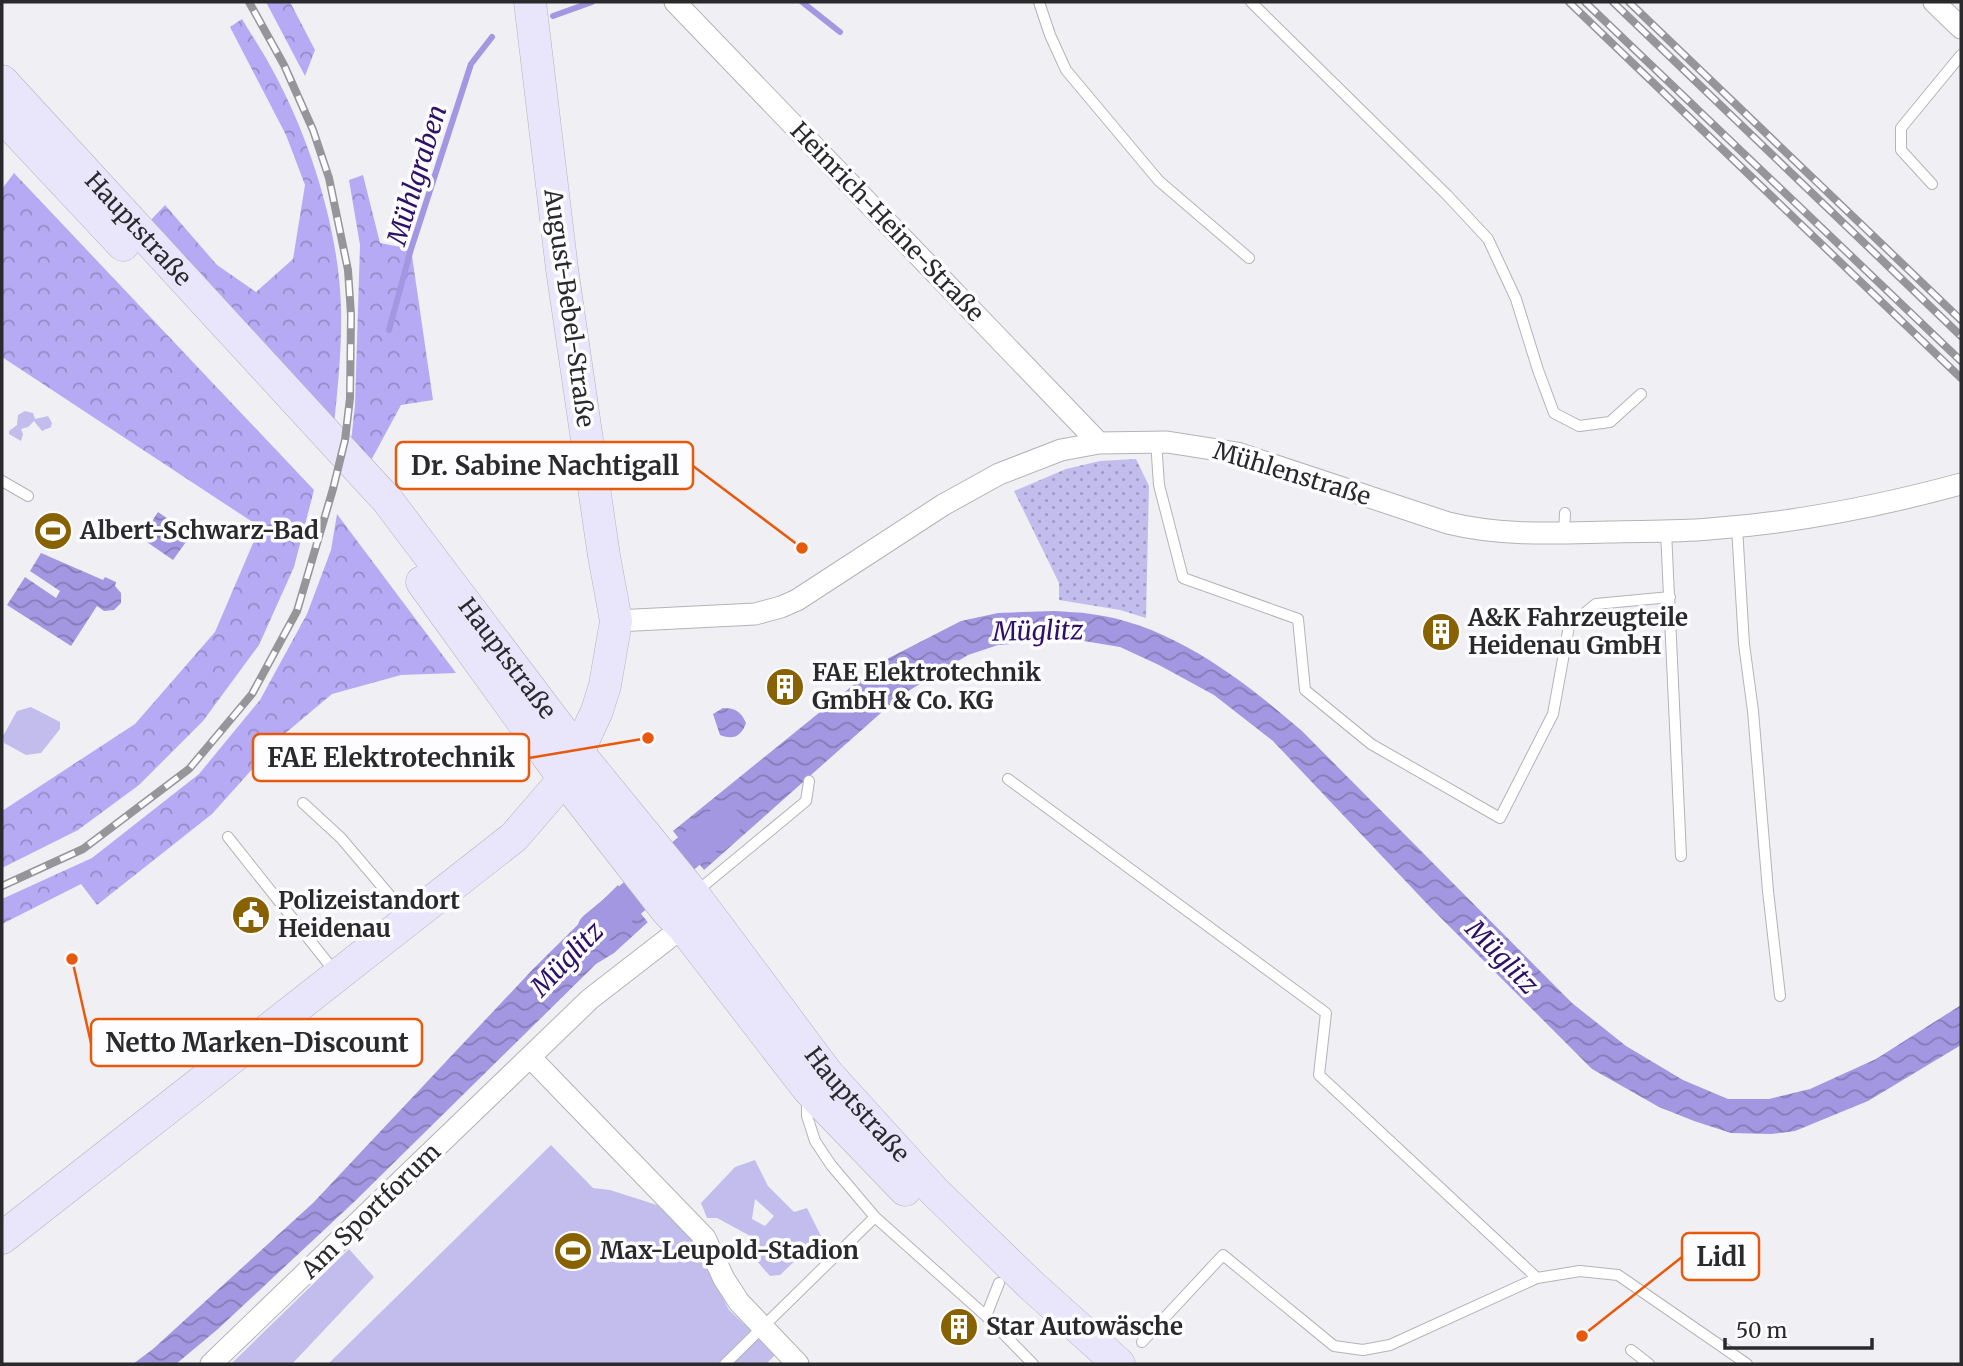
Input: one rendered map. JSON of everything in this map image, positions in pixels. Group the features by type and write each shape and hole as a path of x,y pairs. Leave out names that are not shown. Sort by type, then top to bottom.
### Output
{"main road":[{"name":"August-Bebel-Straße","path":"2,1238 514,836 564,779 597,711 607,674 616,621 564,282 530,2"},
{"name":"Hauptstraße","path":"2,81 387,501 577,751 693,893 827,1073 935,1192 1031,1286 1119,1364"},
{"name":"Hauptstraße","path":"2,116 374,515 564,779 808,1089 917,1203 999,1283 1090,1364"}],"street":[{"name":"Heinrich-Heine-Straße","path":"675,2 1099,443"},
{"path":"1934,2 1961,28"},
{"name":"Mühlenstraße","path":"616,621 755,614 781,607 797,600 943,505 999,474 1061,450 1099,443 1156,441 1237,453 1448,523 1481,531 1514,534 1564,523 1666,531 1737,527 1814,516 1961,484"},
{"name":"Am Sportforum","path":"211,1364 675,919"},
{"path":"530,1057 705,1238 724,1279 739,1302 797,1364"}],"lane":[{"path":"1039,2 1066,71 1158,181 1249,258"},
{"path":"1251,2 1447,195 1488,239 1516,299 1554,413 1579,426 1610,422 1641,394"},
{"path":"1932,184 1900,150 1900,128 1961,55"},
{"path":"1156,441 1159,485 1183,578 1298,619 1305,690 1371,744 1500,818 1553,714 1569,626 1596,604 1670,597"},
{"path":"2,481 28,496"},
{"path":"1737,527 1744,644 1754,711 1768,891 1780,996"},
{"path":"1666,531 1681,856"},
{"path":"1008,779 1326,1013 1319,1076 1537,1278"},
{"path":"693,893 806,801 809,781"},
{"path":"303,803 341,838 373,879 410,919"},
{"path":"228,837 338,975"},
{"path":"808,1089 807,1116 814,1141 831,1165 875,1217 986,1316 1034,1364"},
{"path":"725,1364 875,1217"},
{"path":"1142,1342 1223,1255 1334,1346 1363,1350 1390,1345 1537,1278 1580,1271 1618,1275 1747,1364"},
{"path":"986,1316 999,1283"},
{"path":"1631,1350 1649,1364"}],"shaded area":[{"path":"25,411 33,413 35,419 48,416 51,427 42,431 34,421 21,429 21,441 9,434 17,425 18,415"},
{"path":"1136,459 1149,486 1146,618 1120,610 1059,600 1059,583 1014,491 1066,469 1100,461"},
{"path":"31,707 60,722 60,729 41,753 26,755 4,743 3,736 17,711"},
{"name":"Max-Leupold-Stadion","path":"551,1145 593,1188 610,1190 657,1205 675,1220 694,1240 729,1310 776,1354 766,1364 328,1364"},
{"path":"755,1160 768,1186 794,1212 807,1208 821,1236 780,1275 770,1276 748,1251 754,1238 717,1218 707,1218 701,1203 735,1167","holes":["755,1199 774,1216 765,1226 752,1219"]},
{"path":"349,1249 374,1277 292,1364 231,1364"}],"green space":[{"path":"266,2 290,2 315,50 305,76"},
{"path":"242,19 272,69 299,124 328,216 335,247 341,308 334,425 148,223 165,205 217,265 256,292 293,259 305,185 286,135 230,27"},
{"path":"14,173 314,490 294,567 259,645 203,721 139,785 78,830 2,868 2,811 135,724 215,632 260,527 2,357 2,189"},
{"path":"363,175 380,243 411,249 433,400 401,405 368,466 350,451 355,405 360,245 349,180"},
{"path":"337,514 456,673 401,675 332,694 282,736 212,814 97,905 81,884 2,924 2,899 92,858 199,774 260,700 307,614 331,550"}],"water":[{"path":"158,512 191,535 173,560 141,538"},
{"path":"41,553 103,580 105,577 116,582 115,586 121,593 121,603 114,610 104,611 97,606 71,646 7,605 25,577 56,598 60,591 30,571"},
{"path":"1054,611 1091,614 1149,629 1204,657 1230,674 1302,731 1572,1003 1626,1046 1683,1080 1728,1099 1769,1099 1810,1089 1876,1059 1961,1005 1961,1045 1868,1101 1795,1131 1771,1134 1731,1133 1659,1107 1592,1069 1431,908 1273,741 1214,695 1159,665 1120,647 1072,639 998,645 968,655 900,696 704,870 673,831 883,661 961,621 998,613"},
{"path":"723,708 737,711 746,723 736,736 720,735 713,714"},
{"path":"618,885 648,922 614,953 596,964 354,1202 218,1329 176,1364 133,1364 153,1349 313,1203 534,968"}],"pier":[{"path":"670,828 706,873 701,872 670,833"},
{"path":"619,881 651,920 650,925 616,882"}],"waterway":[{"name":"Mühlgraben","path":"553,16 592,2"},
{"name":"Mühlgraben","path":"802,2 840,32"},
{"name":"Mühlgraben","path":"389,330 411,249 471,64 492,37"},
{"name":"Müglitz","path":"595,929 724,822"}],"railway":[{"path":"2,886 83,849 189,769 252,694 297,611 333,489 345,440 350,398 351,315 348,270 329,178 313,130 284,65 249,2"},
{"path":"1569,2 1961,378"},
{"path":"1585,2 1961,361"},
{"path":"1613,2 1961,336"},
{"path":"1629,2 1961,320"}],"place":[{"name":"Albert-Schwarz-Bad","path":"53,531"},
{"name":"Dr. Sabine Nachtigall","path":"802,548"},
{"name":"A&K Fahrzeugteile Heidenau GmbH","path":"1441,632"},
{"name":"FAE Elektrotechnik GmbH & Co. KG","path":"785,687"},
{"name":"FAE Elektrotechnik","path":"648,738"},
{"name":"Polizeistandort Heidenau","path":"251,915"},
{"name":"Netto Marken-Discount","path":"72,959"},
{"name":"Max-Leupold-Stadion","path":"573,1251"},
{"name":"Star Autowäsche","path":"959,1327"},
{"name":"Lidl","path":"1582,1336"}]}
